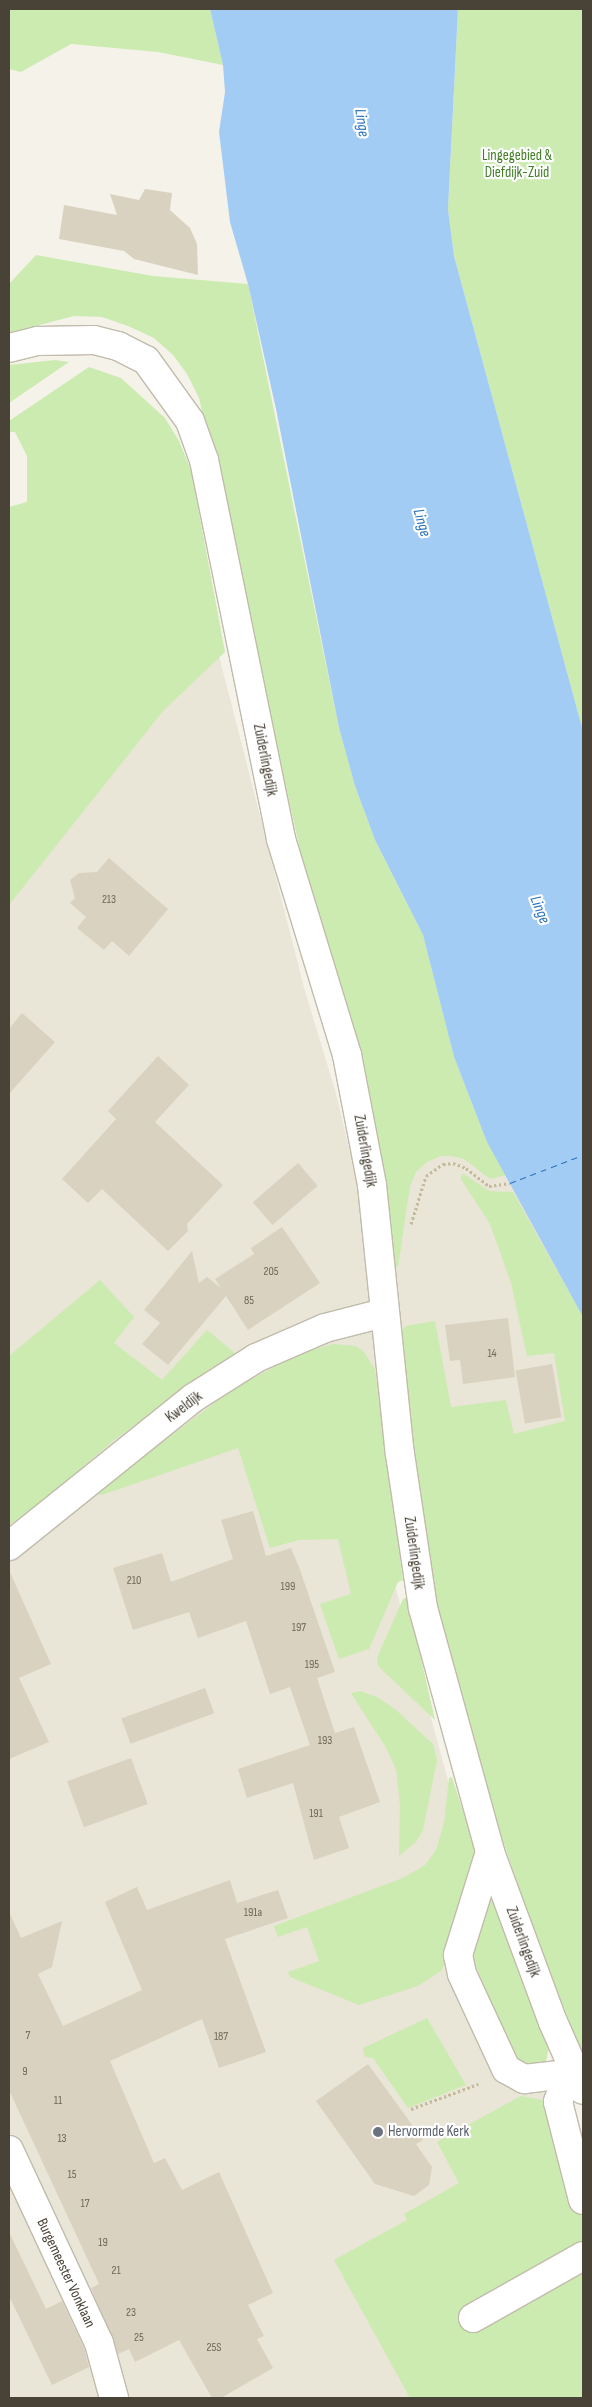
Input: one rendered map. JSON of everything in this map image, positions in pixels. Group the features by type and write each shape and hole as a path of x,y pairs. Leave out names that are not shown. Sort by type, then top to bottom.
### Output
{"street":[{"name":"Zuiderlingedijk","path":"9,348 68,339 118,346 146,360 190,420 204,460 280,839 347,1056 372,1185 400,1454 423,1608 490,1852 579,2082"},
{"name":"Kweldijk","path":"9,1546 193,1398 256,1358 325,1328 384,1313"},
{"path":"490,1852 458,1955 462,1974 506,2070 524,2079 579,2082"},
{"path":"579,2082 564,2086 558,2102 583,2200"},
{"name":"Burgemeester Vonklaan","path":"9,2150 99,2343 114,2398"},
{"path":"473,2318 583,2256"}],"path":[{"path":"410,1228 414,1206 426,1176 442,1164 453,1163 466,1168 489,1186 510,1183"},
{"path":"411,2109 468,2090 506,2070"}],"shaded area":[{"path":"217,648 305,991 335,1090 350,1152 510,1112 583,1260 583,1489 389,1564 491,1938 583,2144 583,2398 9,2398 9,886"}],"green space":[{"path":"9,9 210,9 223,65 158,52 71,44 21,72 9,69"},
{"name":"Lingegebied & Diefdijk-Zuid","path":"458,9 583,9 583,731 454,256 448,209"},
{"path":"36,255 153,276 248,284 339,728 355,786 375,840 423,935 454,1057 487,1142 506,1175 490,1179 464,1159 452,1156 441,1156 427,1162 416,1172 410,1186 398,1267 393,1266 199,398 187,374 173,355 154,338 102,317 74,316 9,333 9,284"},
{"path":"55,360 69,362 9,403 9,365"},
{"path":"89,367 121,378 165,418 179,441 191,470 225,652 163,711 9,905 9,507 27,502 27,456 15,432 9,432 9,421"},
{"path":"464,1174 489,1191 513,1192 583,1317 583,2055 542,1953 483,1784 442,1630 415,1477 400,1331 406,1326 435,1321 451,1407 506,1400 514,1434 565,1421 554,1353 527,1356 511,1283 490,1224 461,1179 461,1175"},
{"path":"100,1280 134,1317 114,1343 162,1380 207,1330 235,1353 114,1440 49,1496 9,1525 9,1356"},
{"path":"333,1344 356,1346 364,1352 375,1370 403,1580 398,1582 369,1649 339,1659 320,1604 351,1594 338,1539 299,1540 270,1548 238,1448 102,1495 95,1493 233,1389 299,1354"},
{"path":"407,1597 435,1720 378,1666 377,1658 403,1599"},
{"path":"360,1691 377,1697 395,1709 433,1744 437,1760 423,1830 416,1842 399,1856 400,1805 396,1769 385,1746 351,1693"},
{"path":"452,1777 477,1855 447,1960 441,1971 418,1986 359,2005 290,1977 288,1972 319,1961 307,1927 278,1937 274,1926 403,1878 425,1865 436,1850 444,1823 449,1778"},
{"path":"489,1889 549,2046 546,2062 537,2066 522,2064 514,2055 470,1952"},
{"path":"427,2018 466,2085 408,2108 373,2058 365,2057 363,2048"},
{"path":"521,2096 549,2101 583,2222 583,2398 410,2398 334,2260 407,2220 404,2214 459,2183 437,2142"}],"water":[{"name":"Linge","path":"210,9 458,9 448,209 454,256 583,731 583,1317 487,1142 454,1057 423,935 375,840 355,786 339,728 276,409 248,284 230,222 219,132 225,92 223,65"}],"building":[{"path":"145,189 172,193 170,210 190,228 197,244 198,275 134,259 124,251 59,239 64,205 117,215 110,194 139,200"},
{"path":"109,858 168,909 129,956 112,941 104,950 77,928 86,917 70,903 75,898 70,880 79,873 97,872"},
{"path":"22,1013 55,1042 9,1094 9,1029"},
{"path":"158,1056 189,1085 155,1122 223,1185 187,1224 188,1231 168,1251 102,1189 88,1203 62,1179 116,1119 108,1111"},
{"path":"298,1163 318,1186 272,1225 253,1202"},
{"path":"282,1227 320,1283 248,1330 226,1296 168,1365 142,1344 160,1323 144,1310 192,1251 199,1283 207,1277 221,1288 215,1279 254,1254 251,1248"},
{"path":"508,1318 515,1377 463,1384 460,1360 450,1361 445,1325"},
{"path":"552,1364 561,1417 525,1424 516,1370"},
{"path":"253,1511 266,1556 291,1548 335,1672 317,1678 335,1733 354,1727 380,1802 339,1817 349,1848 314,1860 293,1783 247,1798 238,1769 310,1745 290,1687 270,1694 246,1621 198,1638 189,1612 133,1630 113,1568 162,1553 171,1582 233,1559 221,1520"},
{"path":"9,1570 51,1664 19,1678 49,1742 9,1759"},
{"path":"205,1688 214,1713 131,1744 121,1718"},
{"path":"131,1758 148,1804 84,1827 67,1781"},
{"path":"230,1880 237,1903 278,1890 288,1918 225,1939 266,2052 219,2068 202,2019 110,2061 154,2163 165,2158 182,2190 219,2172 273,2293 248,2305 264,2336 257,2339 273,2368 221,2398 212,2398 179,2340 135,2362 129,2349 118,2354 91,2288 99,2284 9,2090 9,1912 21,1938 62,1921 52,1967 38,1974 63,2026 142,1990 105,1902 137,1887 147,1910"},
{"name":"Hervormde Kerk","path":"368,2064 423,2140 416,2144 432,2167 429,2185 414,2196 375,2184 316,2101"},
{"path":"9,2232 46,2309 62,2301 84,2348 89,2367 52,2385 9,2296"}],"ferry route":[{"path":"510,1183 583,1155"}],"place":[{"name":"Hervormde Kerk","path":"378,2132"}]}
